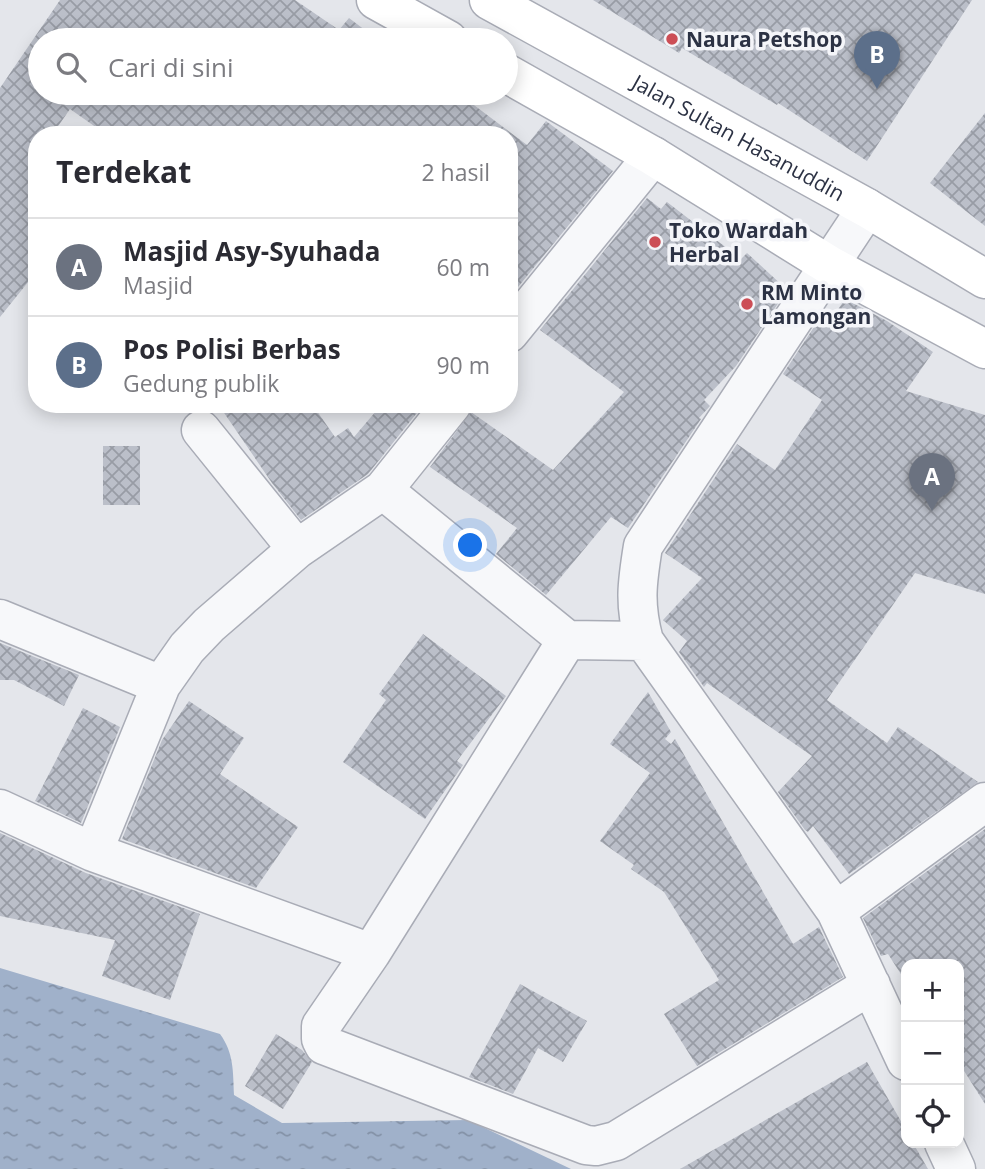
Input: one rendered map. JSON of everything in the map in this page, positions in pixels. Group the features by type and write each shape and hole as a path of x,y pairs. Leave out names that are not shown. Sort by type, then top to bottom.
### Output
{"street":[{"path":"376,0 426,28"},
{"name":"Jalan Sultan Hasanuddin","path":"489,0 867,208 985,279"},
{"path":"518,80 653,156 829,265 985,349"},
{"path":"518,322 653,156"},
{"path":"867,208 643,546 637,582 637,615 644,641 836,911 901,1050"},
{"path":"93,852 161,685 187,648 209,625 297,549 383,490 445,413"},
{"path":"201,430 297,549"},
{"path":"383,490 567,640 644,641"},
{"path":"0,619 161,685"},
{"path":"567,640 371,953 321,1026 324,1045 586,1145 596,1146 616,1141 870,985"},
{"path":"836,911 985,802"},
{"path":"0,809 93,852 371,953"},
{"path":"946,1148 956,1169"}],"water":[{"path":"0,968 220,1034 230,1056 234,1095 282,1123 468,1120 571,1169 0,1169"}],"building":[{"path":"60,0 295,0 336,28 41,28"},
{"path":"593,0 972,0 867,161 778,103 777,105 682,48 679,53"},
{"path":"349,18 362,28 341,28"},
{"path":"28,47 28,105 474,105 502,126 94,126 70,109 58,126 28,126 28,282 0,317 0,88"},
{"path":"985,113 985,226 930,183"},
{"path":"546,121 613,171 518,287 518,138 527,145"},
{"path":"647,198 661,209 667,202 741,259 747,253 784,287 778,297 781,299 736,366 704,400 710,406 699,418 701,419 628,528 611,517 546,595 496,554 517,528 430,467 472,413 553,470 624,392 540,330"},
{"path":"845,299 887,321 933,352 906,391 985,415 985,594 915,573 827,700 887,743 898,727 978,782 849,874 813,826 808,832 805,830 778,792 812,756 707,683 704,687 679,652 687,641 663,620 702,578 665,553 737,444 775,470 822,400 783,374 816,324 821,320 827,326"},
{"path":"224,413 318,413 335,437 348,428 354,437 374,413 417,413 368,474 301,520"},
{"path":"103,446 140,446 140,505 103,505"},
{"path":"423,634 506,696 457,761 463,765 425,819 343,762 386,700 379,694"},
{"path":"0,643 79,675 64,706 14,680 0,680"},
{"path":"648,692 671,732 665,739 671,744 675,739 793,944 819,927 843,977 697,1066 664,1014 719,980 664,892 631,869 634,865 600,841 650,773 610,744"},
{"path":"189,701 244,738 220,774 298,827 256,888 122,839 162,740"},
{"path":"83,708 120,727 81,823 35,801"},
{"path":"985,829 985,1104 964,1071 964,959 901,959 901,974 888,954 881,956 863,918"},
{"path":"0,833 86,873 200,914 170,1000 102,976 115,940 0,916"},
{"path":"520,984 587,1021 563,1062 538,1048 513,1094 469,1077"},
{"path":"276,1034 302,1050 312,1062 283,1109 245,1086"},
{"path":"867,1062 901,1121 901,1148 916,1148 928,1169 680,1169"}],"place":[{"name":"Naura Petshop","path":"672,39"},
{"name":"Pos Polisi Berbas","path":"877,89"},
{"name":"Toko Wardah Herbal","path":"655,242"},
{"name":"RM Minto Lamongan","path":"747,304"},
{"name":"Masjid Asy-Syuhada","path":"932,511"}]}
